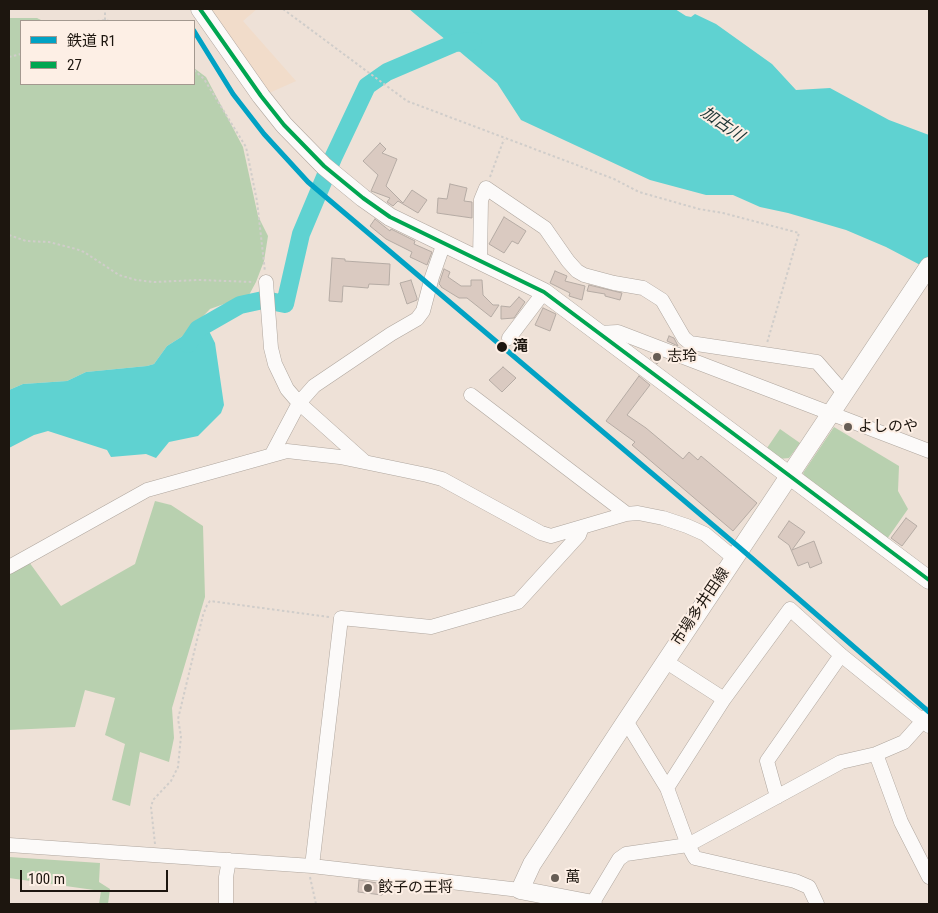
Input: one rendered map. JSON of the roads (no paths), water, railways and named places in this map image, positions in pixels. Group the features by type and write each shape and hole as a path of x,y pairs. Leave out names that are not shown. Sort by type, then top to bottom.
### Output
{"main road":[{"path":"200,9 261,96 284,125 328,170 363,198 390,217 544,292 929,580"},
{"name":"市場多井田線","path":"520,890 532,864 665,661 926,272"},
{"path":"520,890 592,904"}],"street":[{"path":"480,260 481,200 486,188 545,228 577,271 584,275 614,283 644,288 662,300 684,338 690,343 816,362 844,393"},
{"path":"272,454 299,403 314,386 391,334 417,319 423,311 444,243"},
{"path":"266,282 271,348 275,364 287,389 299,403 366,462"},
{"path":"510,338 544,292"},
{"path":"599,333 618,332 929,450"},
{"path":"471,396 627,514"},
{"path":"9,567 147,490 287,451 340,457 442,479 541,534 551,536 627,514 638,513 663,518 705,534 734,558"},
{"path":"310,866 341,618 431,627 518,602 579,535 582,527"},
{"path":"592,904 619,859 626,854 688,845 841,762 876,754 904,742 927,721 840,655 790,609 724,699 667,788"},
{"path":"777,797 767,761 840,655"},
{"path":"665,661 724,699"},
{"path":"626,721 667,788 688,845 695,858 795,881 808,887 816,904"},
{"path":"876,754 901,822 929,877"},
{"path":"9,845 310,866 520,890"},
{"path":"226,904 226,877 229,860"}],"water":[{"name":"加古川","path":"409,9 675,9 686,16 691,17 695,14 716,24 772,64 796,90 830,88 889,120 929,135 929,271 886,247 846,230 760,207 733,195 706,195 650,180 521,120 497,83"},
{"path":"200,319 205,330 208,329 215,343 224,405 221,413 198,436 169,442 156,458 146,454 111,457 107,450 48,431 34,435 9,448 9,390 23,384 67,381 86,372 154,364 167,346 186,334"}],"waterway":[{"path":"270,301 285,304 301,234 333,158 367,86 387,72 455,43 473,41"},
{"path":"188,344 198,329 240,305 263,300"}],"rail line":[{"name":"R1","path":"195,33 233,94 264,134 308,182 740,548 929,712"}],"place":[{"name":"滝","path":"502,347"},
{"name":"志玲","path":"657,357"},
{"name":"よしのや","path":"848,427"},
{"name":"萬","path":"555,878"},
{"name":"餃子の王将","path":"368,888"}]}
